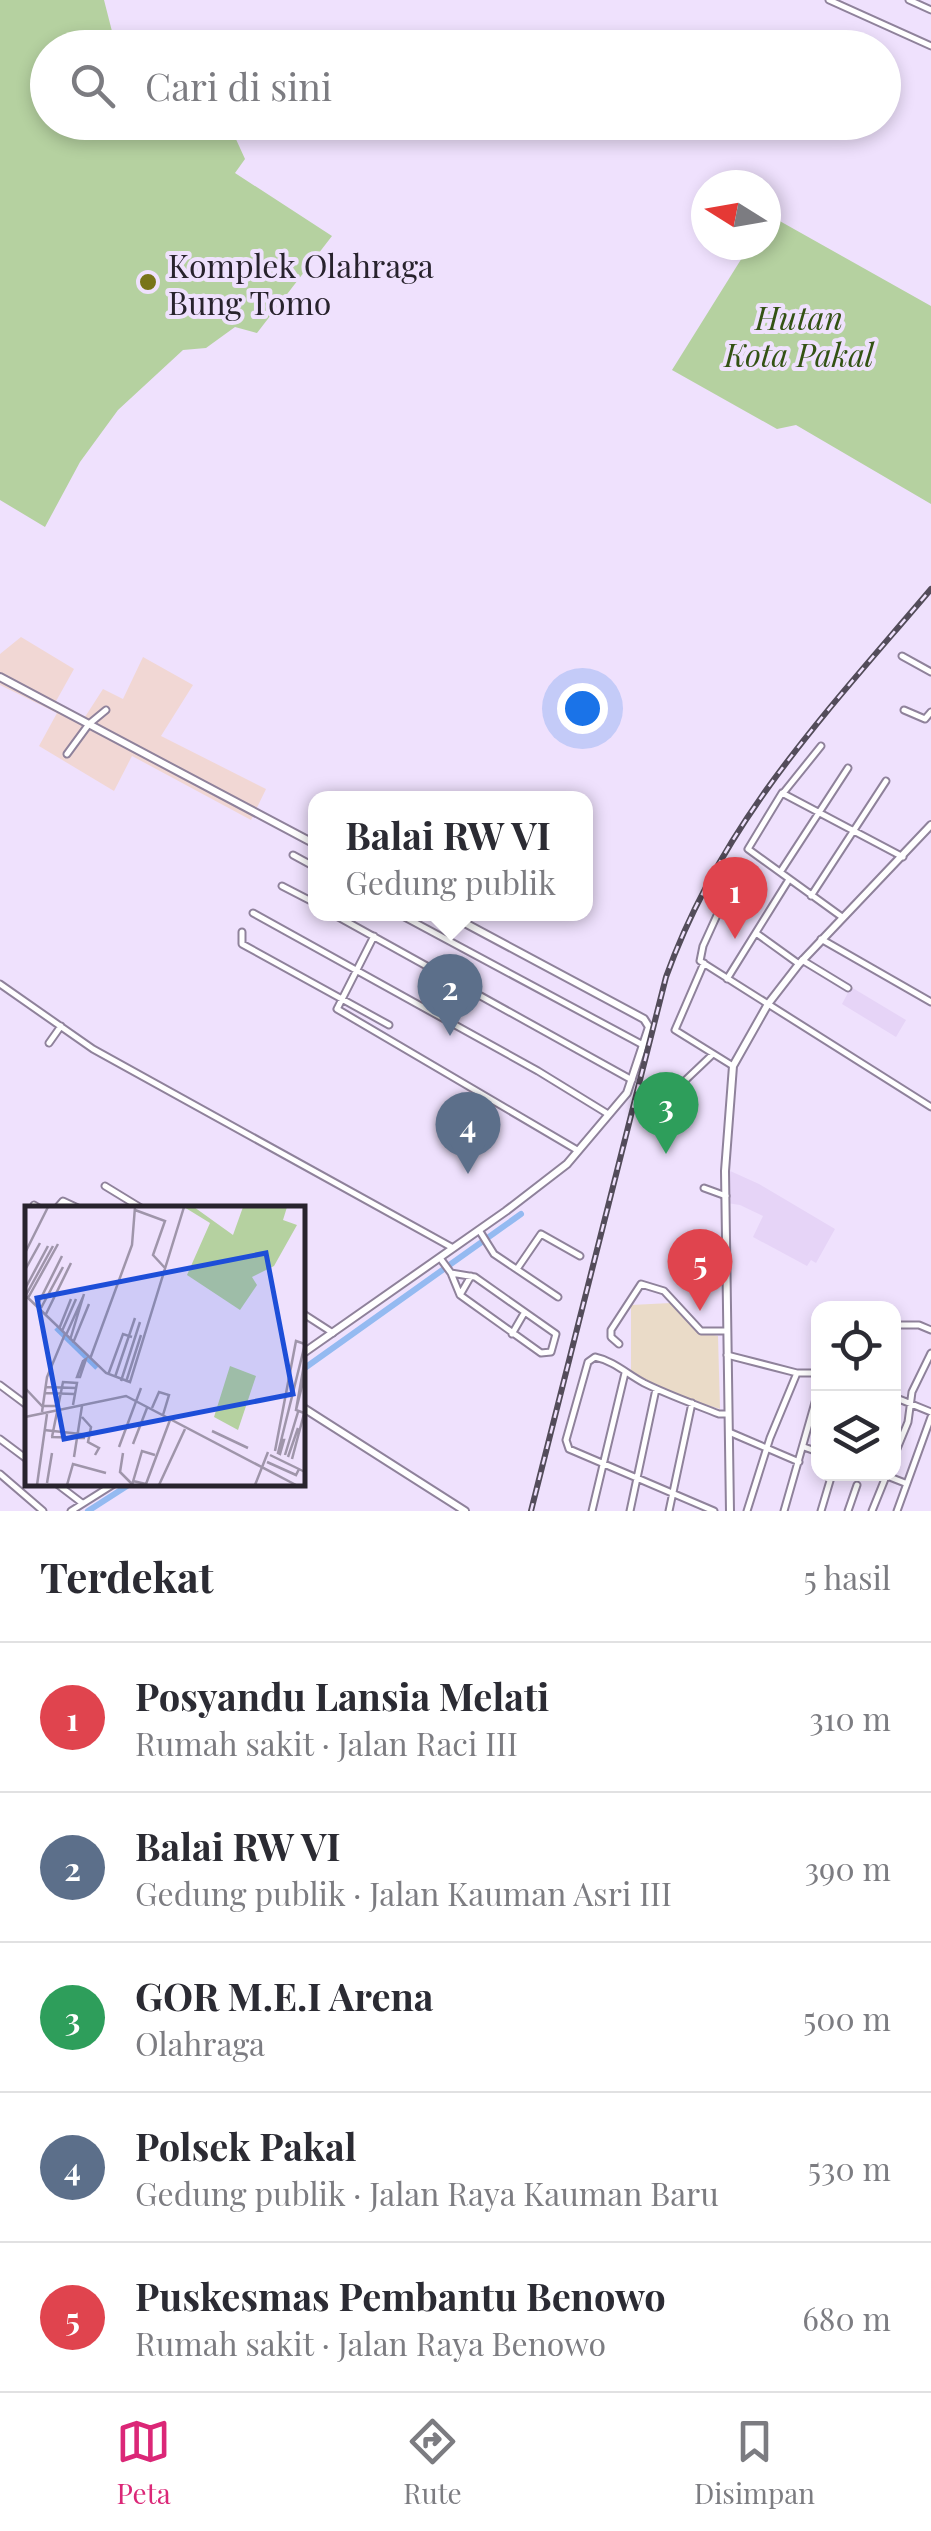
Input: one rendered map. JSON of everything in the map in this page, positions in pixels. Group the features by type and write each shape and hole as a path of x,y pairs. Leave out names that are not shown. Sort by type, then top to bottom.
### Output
{"street":[{"path":"828,0 895,30"},
{"path":"910,0 931,10"},
{"path":"901,33 931,46"},
{"path":"902,656 931,672"},
{"path":"0,677 308,840"},
{"path":"67,754 89,724 106,710"},
{"path":"904,710 926,719 931,712"},
{"path":"821,746 784,792 748,848 842,917"},
{"path":"781,871 848,768"},
{"path":"810,896 886,781"},
{"path":"784,792 903,857"},
{"path":"730,1511 726,1196 732,1066 768,1004 800,962 931,825"},
{"path":"293,855 308,863"},
{"path":"728,979 788,881"},
{"path":"282,886 308,900"},
{"path":"253,913 608,1114"},
{"path":"718,914 699,958 704,963 931,1108"},
{"path":"347,921 634,1080"},
{"path":"412,921 644,1046"},
{"path":"305,1350 481,1232 567,1164 624,1098 634,1080 649,1028 638,1014 461,921"},
{"path":"242,932 242,944 389,1025"},
{"path":"756,933 848,988"},
{"path":"374,936 337,1009 578,1151"},
{"path":"820,939 931,1002"},
{"path":"704,963 674,1028 732,1066"},
{"path":"0,984 93,1049 453,1248"},
{"path":"49,1043 61,1026"},
{"path":"673,1092 713,1054"},
{"path":"105,1186 138,1206"},
{"path":"704,1188 726,1196"},
{"path":"481,1232 494,1254 558,1297"},
{"path":"517,1270 543,1234 580,1256"},
{"path":"440,1258 460,1296 540,1353 551,1352 556,1334 471,1276 451,1273"},
{"path":"460,1296 471,1276"},
{"path":"618,1344 611,1337 611,1330 641,1284 664,1291 701,1331 728,1331"},
{"path":"305,1314 333,1333"},
{"path":"512,1334 524,1314"},
{"path":"901,1325 920,1325 931,1330"},
{"path":"901,1436 912,1405 912,1392 931,1353"},
{"path":"727,1354 798,1374 811,1373"},
{"path":"712,1511 569,1449 566,1440 590,1359 606,1360 656,1389 728,1414"},
{"path":"592,1511 624,1373"},
{"path":"746,1511 766,1448 798,1374"},
{"path":"0,1385 25,1404"},
{"path":"630,1511 656,1389"},
{"path":"897,1511 931,1414 901,1400"},
{"path":"670,1511 692,1404"},
{"path":"305,1408 465,1511"},
{"path":"784,1511 811,1420"},
{"path":"729,1432 798,1462"},
{"path":"0,1439 25,1458"},
{"path":"804,1447 811,1450"},
{"path":"0,1474 44,1511"},
{"path":"820,1511 830,1481"},
{"path":"872,1511 883,1481"},
{"path":"899,1481 905,1484"},
{"path":"848,1511 857,1485"},
{"path":"60,1486 82,1504"},
{"path":"71,1511 111,1486"}],"shaded area":[{"path":"21,637 74,669 55,703 85,717 103,689 123,699 143,657 193,685 161,736 266,789 251,820 132,756 114,791 39,746 57,713 0,685 0,654"},
{"path":"851,987 906,1020 896,1037 842,1004"},
{"path":"728,1170 835,1229 816,1263 811,1260 807,1266 753,1237 763,1216 727,1203"},
{"path":"671,1303 701,1332 718,1336 720,1409 678,1396 631,1373 631,1305"}],"green space":[{"name":"Komplek Olahraga Bung Tomo","path":"0,0 104,0 112,30 30,30 30,140 236,140 245,159 235,173 332,236 257,333 235,327 206,348 183,350 118,410 80,462 45,527 0,500"},
{"name":"Hutan Kota Pakal","path":"781,222 931,306 931,504 796,425 777,429 672,370 741,260 781,260"}],"waterway":[{"path":"305,1368 521,1214"},
{"path":"88,1511 127,1486"}],"railway":[{"path":"531,1511 666,977 689,921 716,868 780,771 931,589"}],"place":[{"name":"Komplek Olahraga Bung Tomo","path":"148,282"},
{"name":"Posyandu Lansia Melati","path":"735,939"},
{"name":"Balai RW VI","path":"450,1036"},
{"name":"GOR M.E.I Arena","path":"666,1154"},
{"name":"Polsek Pakal","path":"468,1174"},
{"name":"Puskesmas Pembantu Benowo","path":"700,1311"}]}
